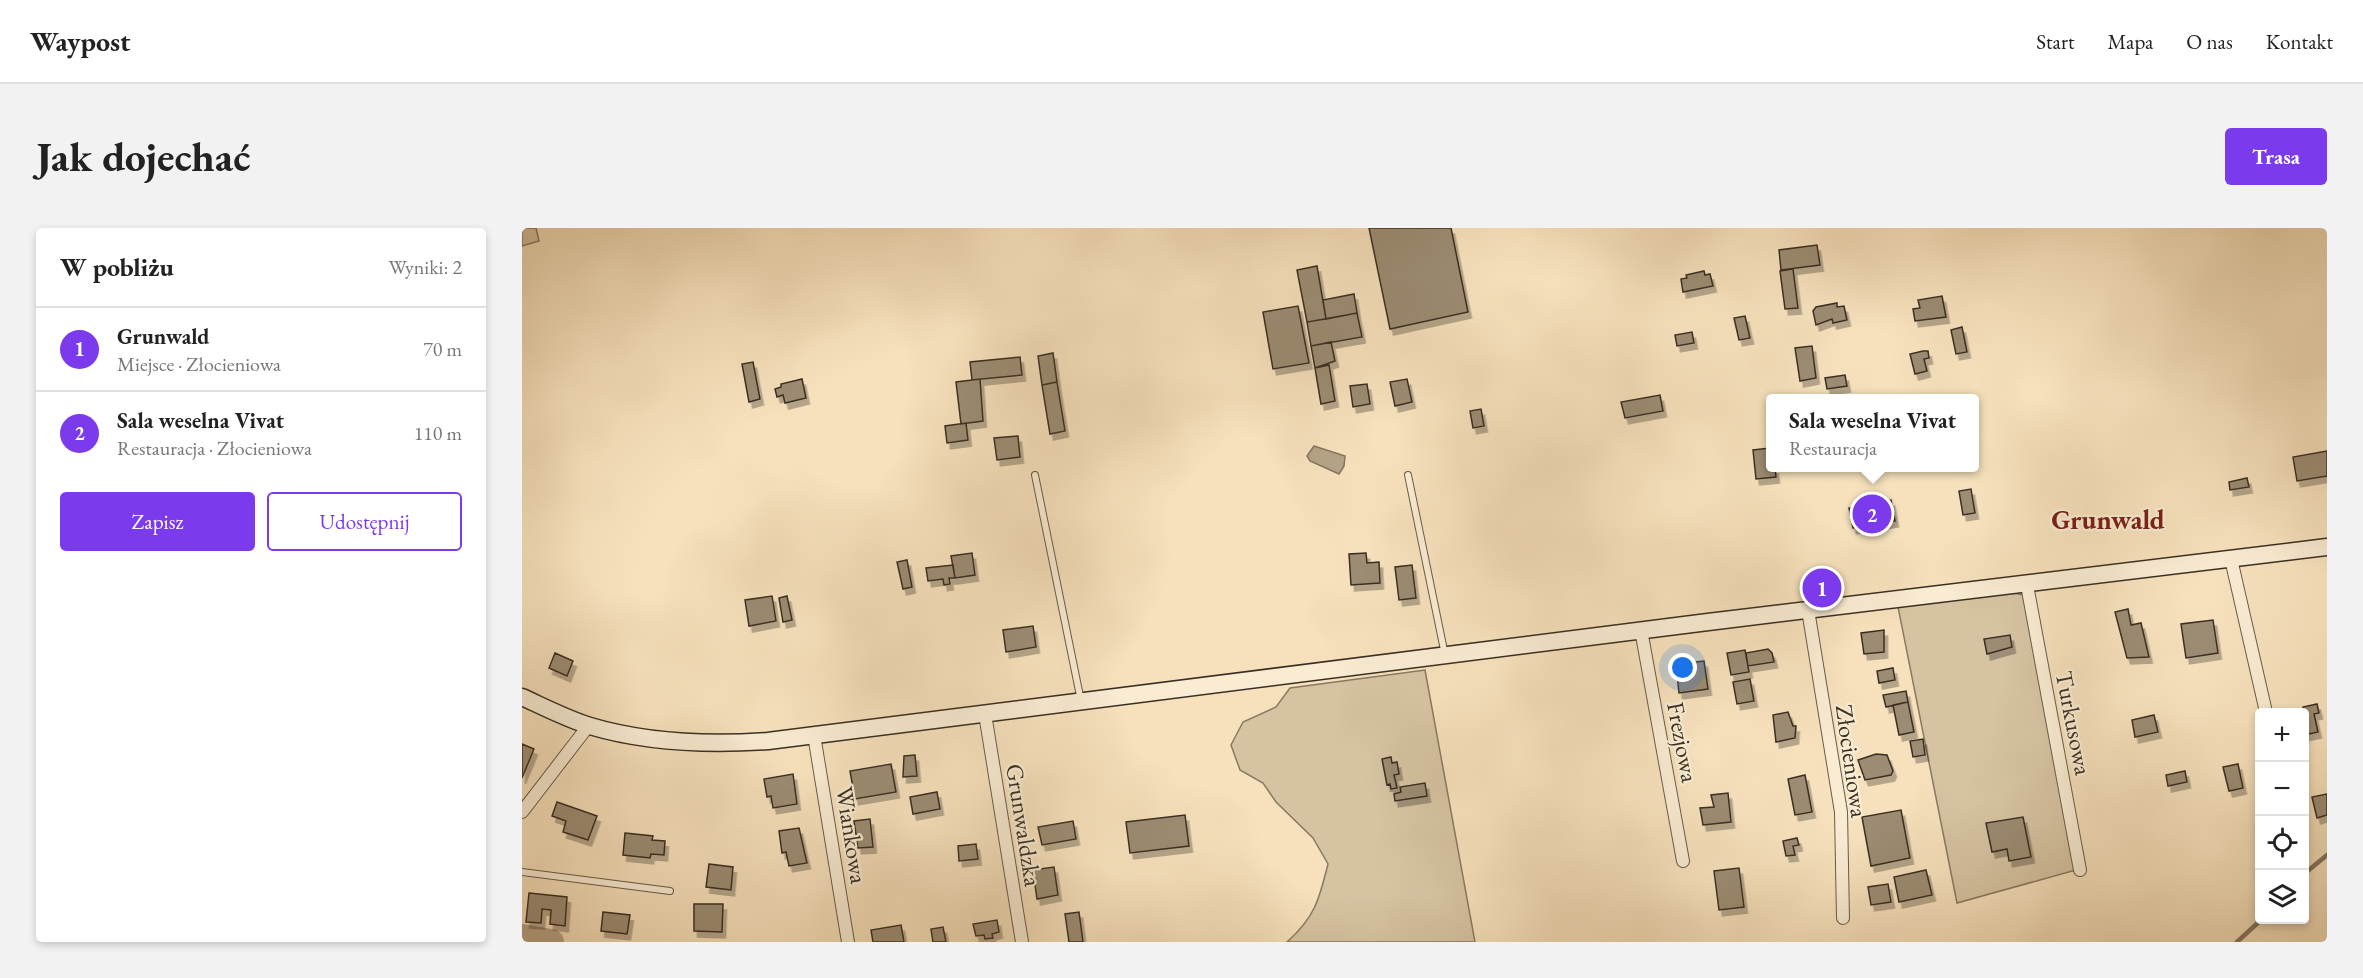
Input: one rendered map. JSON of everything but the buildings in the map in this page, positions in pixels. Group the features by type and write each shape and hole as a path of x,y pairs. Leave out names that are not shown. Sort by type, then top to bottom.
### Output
{"street":[{"path":"522,697 589,725 686,741 734,743 985,714 1641,630 2327,548"},
{"path":"2231,560 2265,708"},
{"name":"Turkusowa","path":"2026,585 2080,870"},
{"name":"Złocieniowa","path":"1808,610 1840,812 1843,918"},
{"name":"Frezjowa","path":"1641,630 1683,861"},
{"name":"Grunwaldzka","path":"985,714 1022,942"},
{"path":"522,812 589,725"},
{"name":"Wiankowa","path":"814,735 848,942"}],"lane":[{"path":"1035,475 1081,702"},
{"path":"1407,476 1445,656"},
{"path":"522,872 670,891"}],"shaded area":[{"path":"522,228 536,228 539,241 522,246"},
{"path":"1314,446 1345,456 1344,466 1339,474 1310,461 1307,456"},
{"path":"2015,593 2026,596 2076,870 1957,903 1898,607"},
{"path":"1425,670 1475,942 1287,942 1304,924 1315,907 1328,864 1313,838 1276,802 1263,783 1240,770 1231,745 1243,722 1276,707 1290,688"}],"waterway":[{"path":"2309,870 2327,855"},
{"path":"2237,942 2257,924"},
{"path":"522,937 551,942"}],"place":[{"name":"Sala weselna Vivat","path":"1872,514"},
{"name":"Grunwald","path":"1822,588"}],"district":[{"name":"Grunwald","path":"2108,519"}]}
